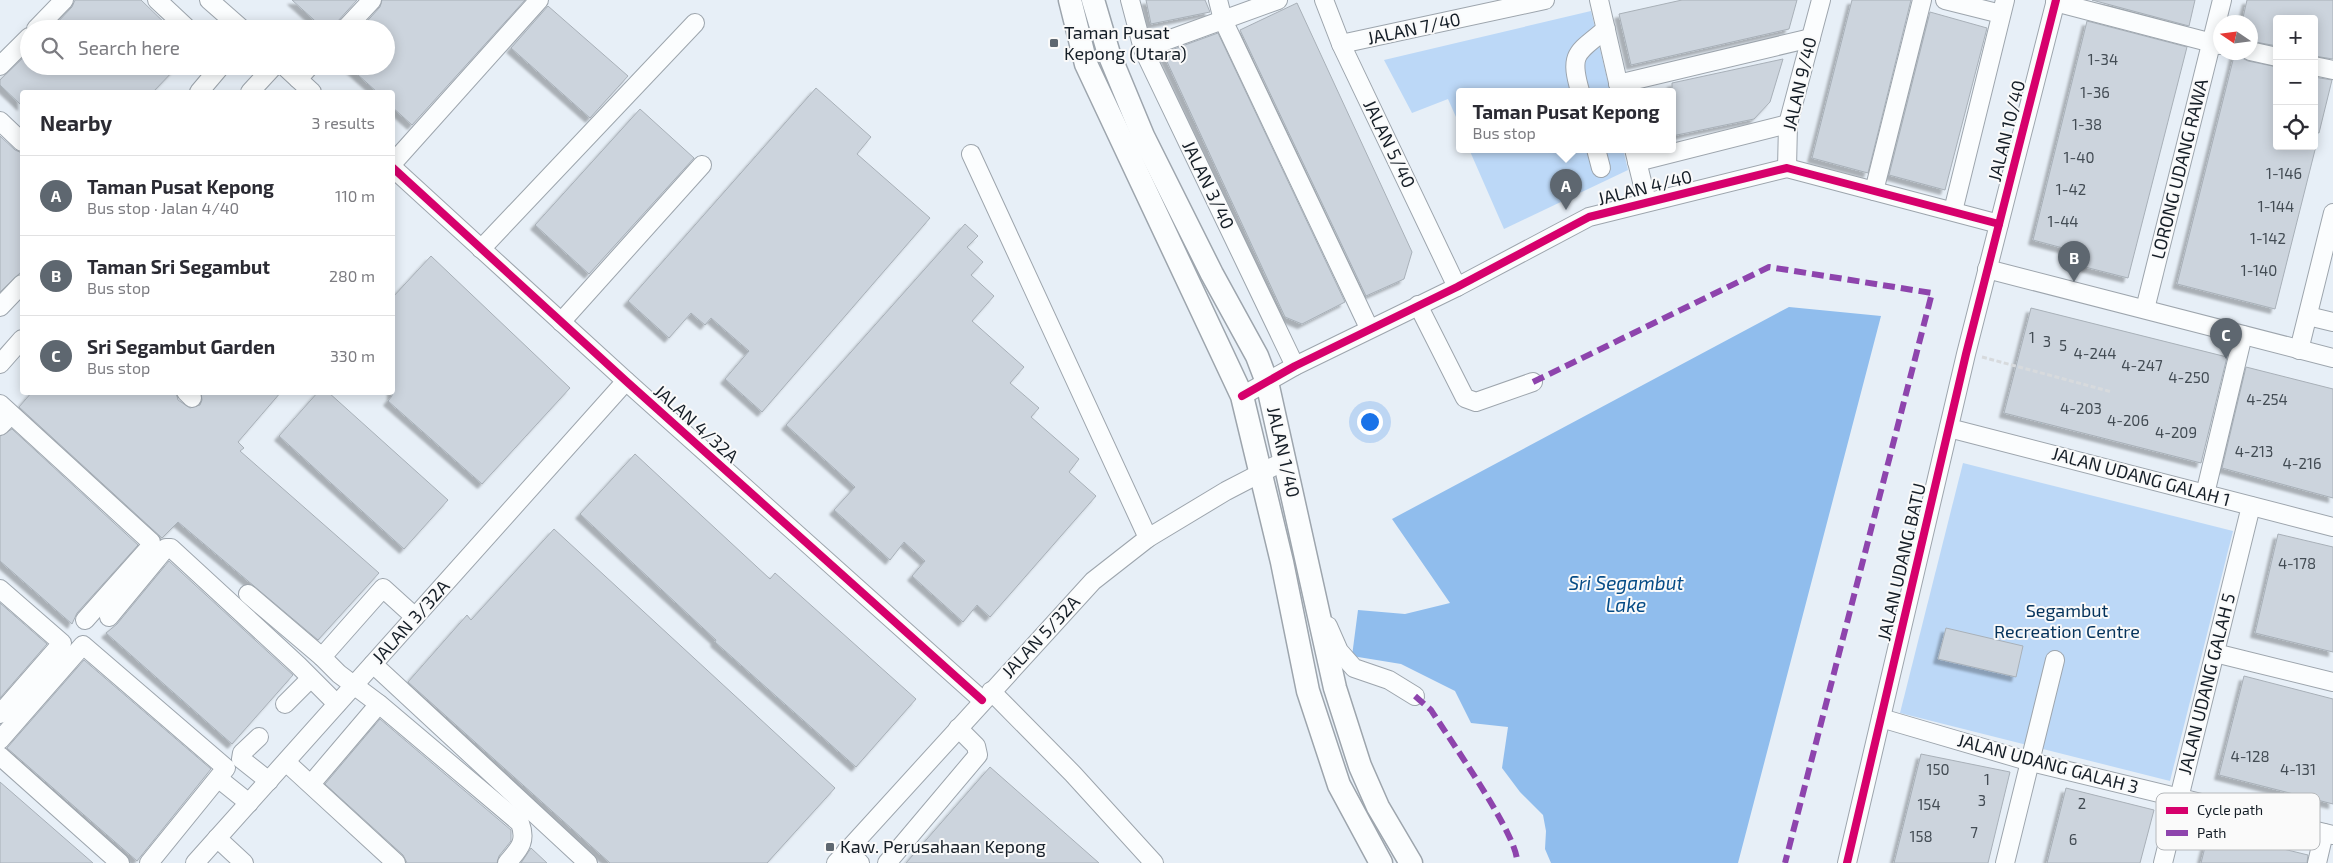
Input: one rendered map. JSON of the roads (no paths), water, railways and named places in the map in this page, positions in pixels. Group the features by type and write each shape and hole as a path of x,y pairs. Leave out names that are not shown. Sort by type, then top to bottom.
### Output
{"main road":[{"name":"JALAN 1/40","path":"1070,0 1086,64 1242,396 1262,472 1308,691 1339,785 1381,863"},
{"name":"JALAN 1/40","path":"1093,0 1109,54 1143,136 1212,274 1256,356 1267,382 1286,460 1314,599 1335,688 1360,766 1378,807 1411,863"}],"street":[{"path":"45,20 64,0"},
{"path":"157,0 178,20"},
{"path":"209,0 232,20"},
{"path":"353,20 372,0"},
{"path":"395,163 539,0"},
{"name":"JALAN 3/40","path":"1130,0 1143,48 1295,366"},
{"path":"1218,0 1223,20 1369,328"},
{"path":"1143,48 1278,0"},
{"name":"JALAN 5/40","path":"1324,0 1341,44 1457,287"},
{"name":"JALAN 7/40","path":"1341,44 1545,0"},
{"path":"1599,0 1619,88 1811,38"},
{"name":"JALAN 9/40","path":"1787,168 1788,124 1821,0"},
{"path":"1874,191 1922,0"},
{"path":"1945,0 2003,7"},
{"name":"LORONG UDANG RAWA","path":"2220,15 2222,0"},
{"path":"2056,1 2213,43"},
{"name":"JALAN 10/40","path":"1987,269 2056,1"},
{"name":"JALAN 10/40","path":"1954,211 2003,7"},
{"path":"481,248 694,23"},
{"path":"1579,88 1574,71 1575,59 1580,50 1606,29"},
{"path":"0,66 20,45"},
{"path":"2258,53 2273,56"},
{"name":"LORONG UDANG RAWA","path":"2145,309 2213,55"},
{"path":"2318,67 2333,70"},
{"path":"202,90 214,75"},
{"path":"252,90 266,75"},
{"path":"305,75 311,90"},
{"path":"0,121 20,140"},
{"path":"1676,147 1788,124"},
{"path":"1597,153 1601,168"},
{"path":"971,154 1148,538"},
{"path":"1636,155 1648,202"},
{"path":"561,322 702,165"},
{"name":"JALAN 4/40","path":"1242,396 1295,366 1369,328 1457,287 1589,217 1787,168 1999,224"},
{"name":"JALAN 4/32A","path":"395,169 626,381 987,696 1073,774 1154,863"},
{"path":"2299,350 2329,244 2333,213"},
{"path":"1987,269 2333,358"},
{"name":"JALAN UDANG BATU","path":"1847,863 1987,269"},
{"path":"0,307 20,286"},
{"path":"1418,305 1465,398 1476,402 1533,382"},
{"path":"2308,316 2333,322"},
{"path":"2205,494 2243,335"},
{"path":"0,364 20,341"},
{"name":"JALAN 3/32A","path":"195,863 626,381"},
{"path":"4,415 151,542 150,547 85,620"},
{"name":"JALAN UDANG GALAH 1","path":"1949,428 2333,527"},
{"name":"JALAN 5/32A","path":"841,857 1093,581 1148,538 1226,491 1286,460"},
{"name":"JALAN UDANG GALAH 5","path":"2180,793 2251,506"},
{"path":"109,617 166,548 170,548 291,658 337,704"},
{"path":"322,657 383,588 415,617"},
{"path":"0,589 62,643 0,714"},
{"path":"248,594 520,823 524,835 519,849 506,863"},
{"path":"1314,599 1339,651 1354,668 1389,680 1415,696"},
{"path":"0,740 83,645 225,765 225,772 219,780 149,863"},
{"path":"2215,653 2333,682"},
{"path":"2005,863 2055,660"},
{"path":"373,664 588,863"},
{"path":"285,704 310,679"},
{"path":"311,784 379,704"},
{"name":"JALAN UDANG GALAH 3","path":"1881,718 2031,762 2158,793"},
{"path":"887,863 978,755 976,746 958,728"},
{"path":"259,738 242,754 241,759 269,780"},
{"path":"0,756 120,863"},
{"path":"286,762 396,863"},
{"path":"0,771 104,863"},
{"path":"219,780 248,803"},
{"path":"2317,863 2328,834"},
{"path":"217,838 244,863"},
{"name":"JALAN UDANG GALAH 5","path":"2163,863 2166,850"},
{"path":"841,857 860,863"}],"water":[{"name":"Sri Segambut Lake","path":"1789,307 1881,316 1738,863 1551,863 1545,849 1546,831 1543,815 1520,792 1502,768 1508,727 1471,723 1455,691 1401,664 1352,656 1358,610 1405,614 1450,603 1392,519"}],"place":[{"name":"Taman Pusat Kepong (Utara)","path":"1054,43"},
{"name":"Taman Pusat Kepong","path":"1566,210"},
{"name":"Taman Sri Segambut","path":"2074,282"},
{"name":"Sri Segambut Garden","path":"2226,359"},
{"name":"Kaw. Perusahaan Kepong","path":"830,847"}],"park label":[{"name":"Segambut Recreation Centre","path":"2067,621"}]}
